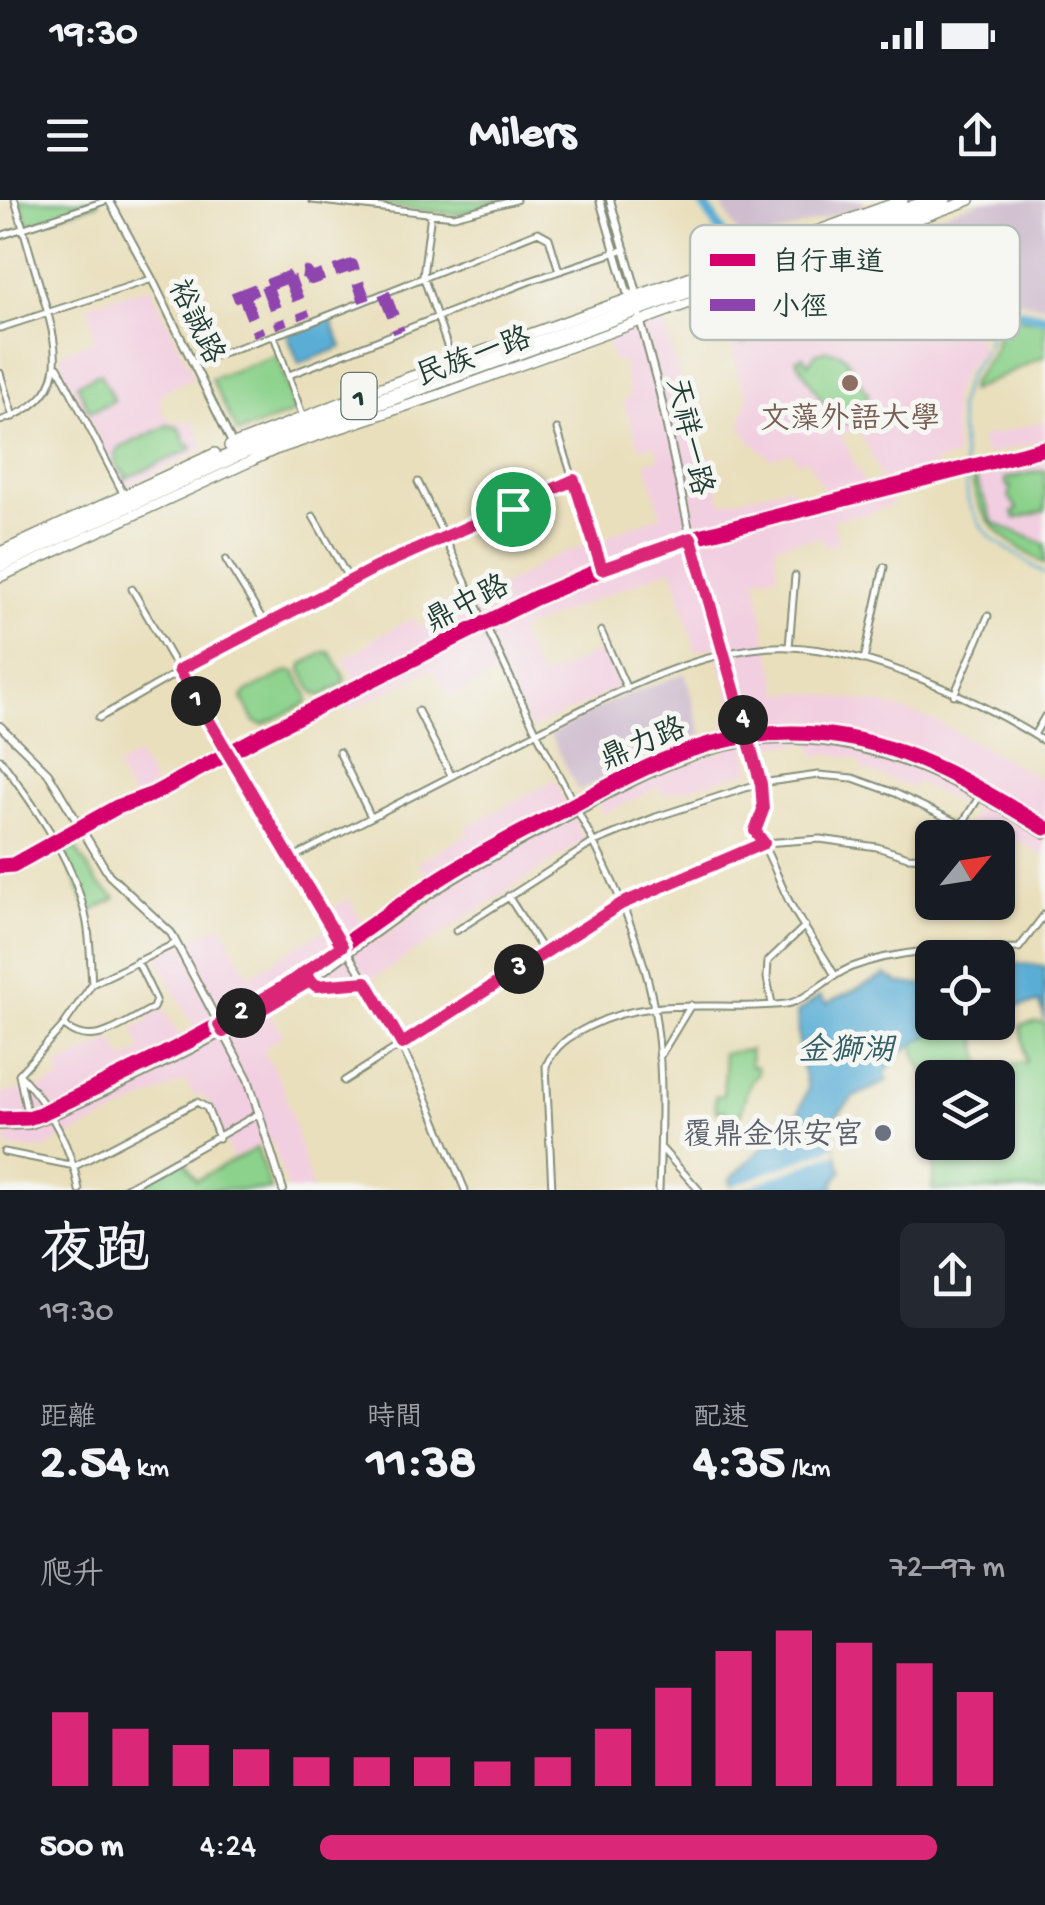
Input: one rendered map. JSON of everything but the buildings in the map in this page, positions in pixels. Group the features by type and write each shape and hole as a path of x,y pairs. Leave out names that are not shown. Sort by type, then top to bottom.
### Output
{"main road":[{"name":"1","path":"851,225 903,203 928,200"},
{"name":"1","path":"879,225 946,203 970,200"},
{"name":"民族一路","path":"0,556 124,494 690,288"},
{"name":"民族一路","path":"0,567 304,421 455,374 690,288"},
{"name":"民族一路","path":"0,556 237,454"},
{"name":"民族一路","path":"0,577 237,454"}],"street":[{"path":"0,421 13,417 40,397 57,365 48,311 15,200"},
{"path":"0,236 109,200"},
{"name":"裕誠路","path":"109,200 237,454"},
{"path":"312,200 454,216 516,200"},
{"path":"600,200 627,292 637,309"},
{"path":"610,200 636,288 637,309"},
{"path":"431,214 423,276 455,374"},
{"path":"194,363 274,336 538,232 549,238 560,271"},
{"path":"288,375 625,250"},
{"path":"0,326 152,280"},
{"name":"天祥一路","path":"637,309 691,538 761,784 763,810 755,831 792,906 834,975"},
{"path":"274,336 304,421"},
{"path":"57,365 124,494"},
{"path":"0,373 13,417"},
{"path":"557,429 602,569"},
{"name":"鼎中路","path":"0,866 13,864 118,807 153,794 484,624 602,569 691,538 1045,448"},
{"path":"99,718 179,670 350,581 574,480"},
{"path":"418,482 484,624 594,842 636,940 653,1006 658,1059 659,1190"},
{"path":"314,516 350,581"},
{"path":"226,560 266,625"},
{"path":"864,660 884,567"},
{"path":"789,647 795,576"},
{"path":"132,589 226,754 402,1044 465,1190"},
{"path":"954,695 988,616"},
{"path":"601,631 627,689"},
{"path":"290,859 627,689 665,673 745,650 789,647 864,660 954,695 1045,742"},
{"path":"418,711 451,776"},
{"path":"1034,735 1045,716"},
{"path":"0,726 48,773 109,876 157,917 176,943 248,1079 283,1190"},
{"name":"鼎力路","path":"49,1114 221,1029 459,876 576,808 659,768 748,738 816,741 900,759 981,795 1045,832"},
{"path":"338,752 371,817"},
{"path":"0,758 55,840 86,914 92,984"},
{"path":"456,931 594,842 656,817 761,784 818,774 853,778 952,820"},
{"path":"965,820 981,795"},
{"path":"344,1081 621,904 764,843 820,838 915,857"},
{"path":"508,896 544,953"},
{"path":"552,1190 546,1066 552,1052 566,1040 601,1020 653,1006 790,1004 834,975 881,958 948,948 1019,948 1045,914"},
{"path":"772,1004 768,961 805,926"},
{"path":"20,1074 63,1026 92,984 176,943"},
{"path":"63,1026 76,1036 92,1039 152,1008 156,1000 136,961"},
{"path":"308,976 316,986 366,982"},
{"path":"658,1059 691,1005"},
{"path":"20,1074 43,1100 75,1166 78,1190"},
{"path":"20,1074 28,1118"},
{"path":"4,1152 75,1166 197,1102 207,1108 219,1138"},
{"path":"0,1123 49,1114"},
{"path":"0,1123 30,1124 49,1114"},
{"path":"123,1190 260,1114"},
{"path":"660,1147 700,1190"}],"shaded area":[{"path":"718,200 862,200 864,205 804,225 733,225"},
{"path":"983,200 1045,200 1045,306 1020,301 1020,225 911,225"},
{"path":"151,287 194,377 161,393 161,410 169,421 194,422 205,449 124,488 61,368 62,353 94,340 89,304"},
{"path":"662,316 702,456 709,455 722,503 791,485 796,499 824,490 807,459 797,462 791,452 770,458 749,439 742,419 748,395 736,370 731,340 978,340 982,350 963,372 952,398 956,457 933,463 937,480 891,492 893,505 833,519 839,543 825,546 822,537 775,545 778,574 756,578 781,693 812,693 888,705 938,722 1045,781 1045,857 1015,840 1015,820 970,820 975,810 916,783 913,788 860,768 860,760 829,753 816,756 811,744 745,746 751,771 663,795 660,787 603,814 598,803 655,775 728,749 723,720 729,716 731,702 715,646 696,652 672,568 518,631 540,678 604,649 619,688 530,729 501,671 450,698 433,669 349,711 343,700 330,705 335,715 310,728 303,712 357,684 343,659 372,639 413,618 418,627 538,567 537,564 661,515 646,462 659,459 656,445 640,448 623,401 630,397 622,361 613,362 606,336","holes":["857,428 882,480 864,483 841,435"]},
{"path":"1045,421 1045,440 985,455 979,438"},
{"path":"1045,459 1045,544 994,523 975,478"},
{"path":"685,673 702,735 578,791 550,735 606,704"},
{"path":"138,755 155,786 133,799 116,767"},
{"path":"555,780 585,840 362,986 310,990 269,1011 283,1035 262,1049 283,1086 312,1190 288,1190 271,1138 232,1159 210,1103 200,1094 194,1096 185,1081 40,1150 7,1147 7,1115 0,1114 0,1093 44,1087 61,1079 56,1067 112,1040 124,1060 142,1051 133,1029 150,1021 147,1014 162,1005 179,1036 194,1028 156,955 221,924 249,976 333,924 326,912 348,898 375,942 440,896 418,862 470,833 467,826"}],"green space":[{"path":"20,200 99,200 97,204 27,225"},
{"path":"337,200 509,200 456,214"},
{"path":"1020,318 1045,320 1045,356 970,391 971,383 995,349 996,340 1020,340"},
{"path":"827,350 843,354 868,394 865,411 849,423 837,422 796,360 803,356 808,364 815,354"},
{"path":"277,355 296,412 238,433 211,379"},
{"path":"100,373 114,401 90,412 77,384"},
{"path":"168,425 180,428 186,445 192,449 124,479 126,474 115,460 118,449"},
{"path":"1045,470 1045,511 1015,519 1013,512 1018,510 1009,497 1011,486 1007,486 1005,479"},
{"path":"972,478 994,523 1045,544 1045,564 1007,539 988,520"},
{"path":"325,652 331,653 345,679 321,696 314,693 301,670 303,664"},
{"path":"288,671 295,672 308,696 307,703 263,725 255,722 242,698 245,693"},
{"path":"70,840 99,885 116,898 89,913 61,845"},
{"path":"1045,1023 1045,1190 932,1190 935,1160 1015,1160 1015,1064 1026,1062 1021,1025"},
{"path":"921,1040 977,1040 980,1060 917,1060 915,1055 915,1043"},
{"path":"750,1050 751,1066 757,1067 758,1073 747,1089 736,1125 725,1133 720,1127 726,1122 725,1110 716,1111 715,1096 723,1095 722,1053"},
{"path":"257,1148 271,1190 130,1190 184,1160 196,1180"}],"water":[{"path":"330,318 342,347 299,364 287,334"},
{"path":"1015,963 1045,966 1045,1020 1040,1003 1015,1007"},
{"name":"金獅湖","path":"886,975 899,983 915,984 915,1040 921,1040 900,1053 885,1073 888,1081 854,1097 828,1124 842,1171 833,1190 733,1190 729,1180 798,1114 808,1088 799,1055 797,1013 820,996 826,1004"}],"pier":[{"path":"834,1143 837,1155 731,1190 730,1187 831,1148"}],"waterway":[{"path":"701,200 717,225"},
{"path":"1020,313 1045,317"},
{"path":"988,340 967,377 958,407 968,501 981,526 994,540 1045,574"}],"marked path":[{"path":"233,298 301,272 311,279 352,265 365,301"},
{"path":"289,277 305,318"},
{"path":"266,285 282,327"},
{"path":"384,293 399,332"},
{"path":"243,294 259,335"}],"cycle path":[{"path":"0,866 13,865 117,807 153,794 535,598 598,571 691,538 1045,448"},
{"path":"0,1119 40,1114 188,1042 274,992 478,856 624,778 714,743 780,733 817,734 879,745 936,767 1045,828"}],"place":[{"name":"文藻外語大學","path":"850,383"},
{"name":"覆鼎金保安宮","path":"883,1133"}],"route":[{"path":"574,480 602,569 691,538 761,784 763,810 755,831 764,843 621,904 402,1044 366,982 316,986 311,980 223,1032 219,1025 342,946 179,670 375,568 513,509 574,480"}]}
